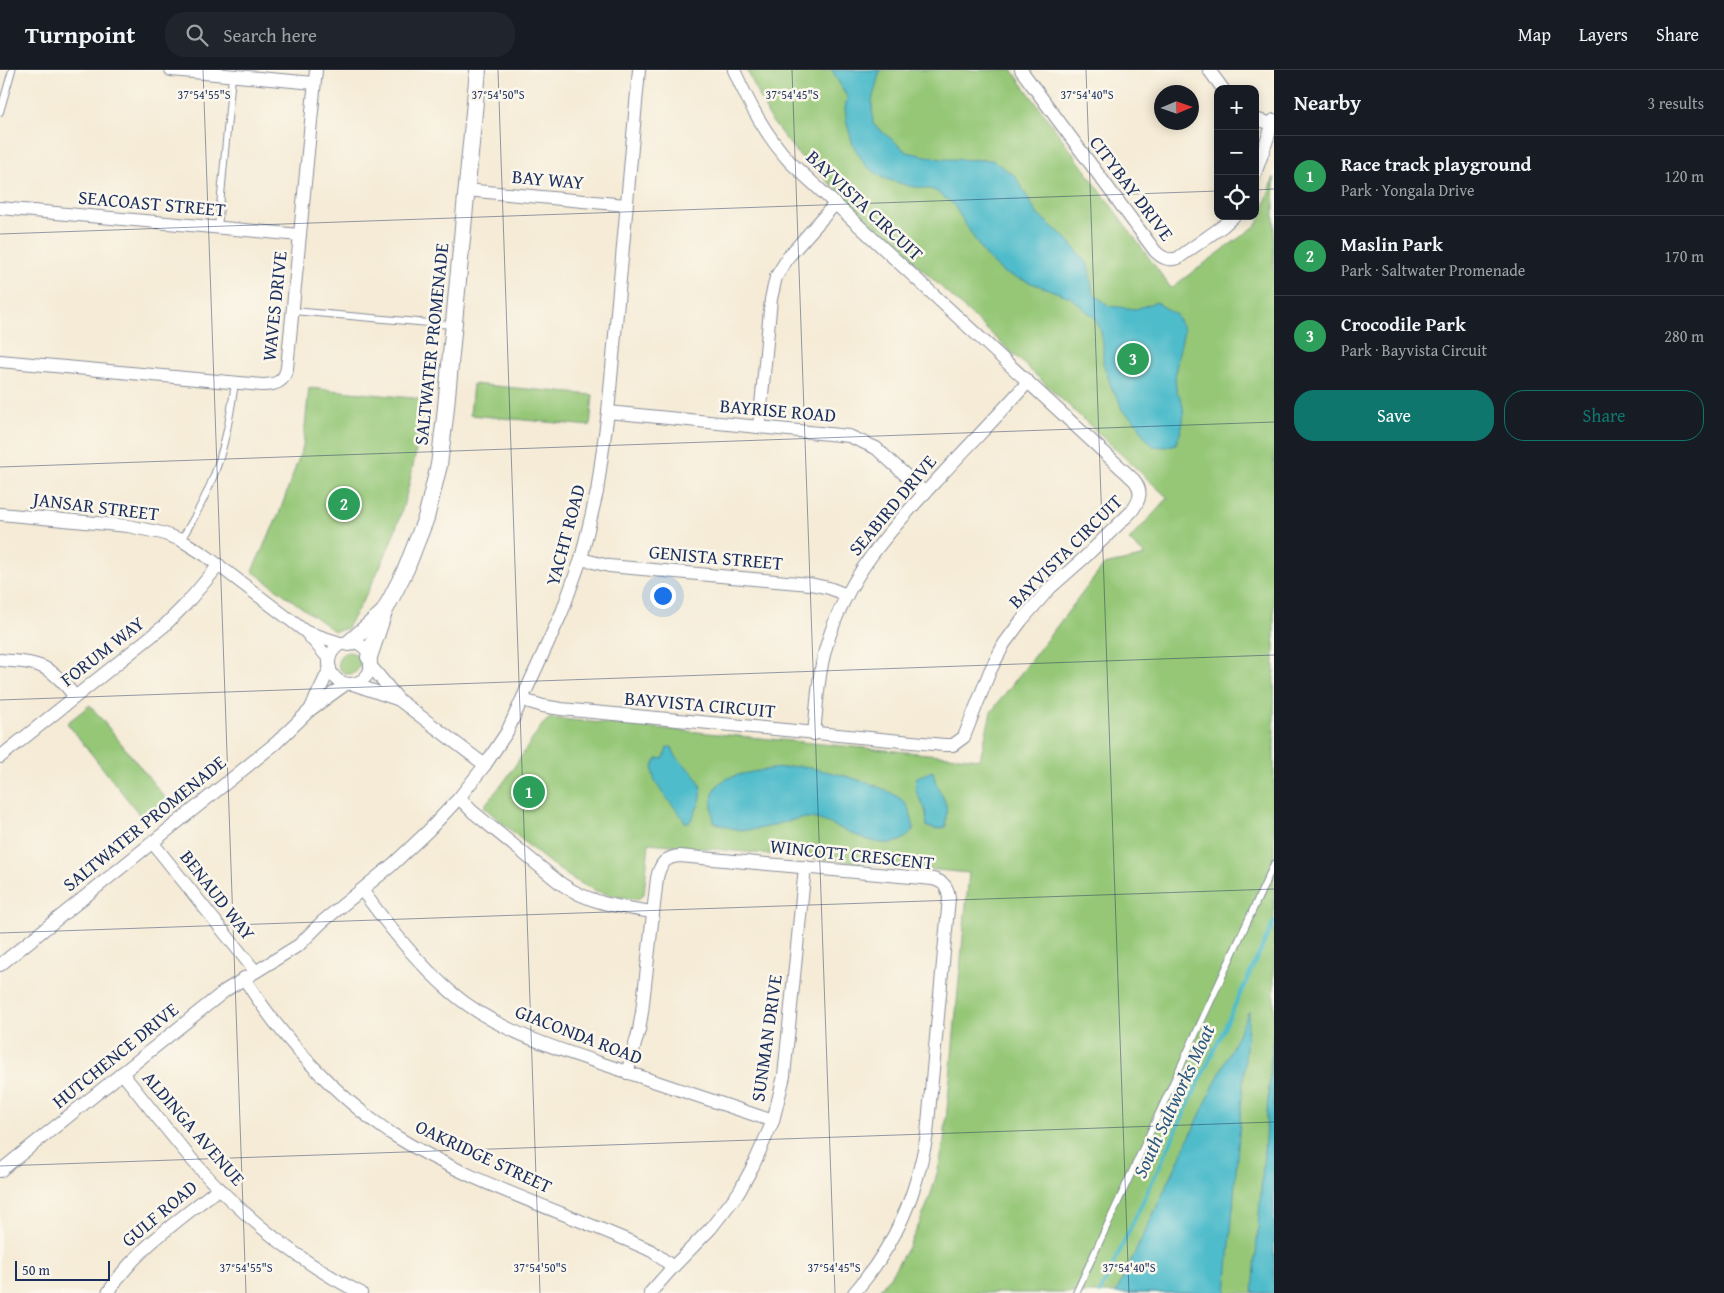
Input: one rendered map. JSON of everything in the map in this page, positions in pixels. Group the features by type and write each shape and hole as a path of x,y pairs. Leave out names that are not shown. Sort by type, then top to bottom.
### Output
{"street":[{"path":"171,70 314,84"},
{"name":"WAVES DRIVE","path":"0,361 271,385 280,382 287,368 316,70"},
{"name":"SALTWATER PROMENADE","path":"370,661 384,612 406,570 420,536 433,493 442,443 478,70"},
{"name":"YACHT ROAD","path":"250,974 298,945 322,922 411,848 459,798 485,765 507,732 557,625 581,559 597,492 608,412 639,70"},
{"name":"BAYVISTA CIRCUIT","path":"523,700 560,710 953,745 964,737 990,671 1004,644 1021,620 1050,588 1084,558 1138,504 1139,486 1134,480 835,204 777,148 758,119 734,70"},
{"name":"CITYBAY DRIVE","path":"1021,70 1162,258 1170,260 1178,258 1230,220"},
{"path":"1209,70 1220,85"},
{"path":"1259,120 1273,122 1259,162"},
{"name":"BAY WAY","path":"466,190 626,205"},
{"path":"759,427 771,299 776,276 789,256 835,204"},
{"name":"SEACOAST STREET","path":"0,208 300,235"},
{"name":"SEABIRD DRIVE","path":"814,734 820,677 826,648 847,595 868,558 882,540 1028,382"},
{"name":"BAYRISE ROAD","path":"608,412 849,436 864,441 876,448 925,493"},
{"name":"JANSAR STREET","path":"0,514 128,526 155,531 181,540 218,565 306,632 330,664"},
{"name":"GENISTA STREET","path":"581,559 609,566 810,584 829,588 847,595"},
{"name":"FORUM WAY","path":"0,757 164,626 186,604 218,565"},
{"name":"SALTWATER PROMENADE","path":"346,643 384,612"},
{"name":"JANSAR STREET","path":"306,632 346,643"},
{"path":"399,700 336,678 330,664 337,648 346,643 362,646 370,661 399,700 485,765"},
{"path":"0,660 28,662 42,666 59,676 75,697"},
{"path":"350,684 365,678 370,661"},
{"name":"SALTWATER PROMENADE","path":"310,710 330,664"},
{"name":"SALTWATER PROMENADE","path":"2,958 276,743 310,710 350,684"},
{"path":"459,798 473,812 574,893 612,906 653,912"},
{"name":"BENAUD WAY","path":"152,842 250,974"},
{"name":"WINCOTT CRESCENT","path":"628,1073 642,1012 659,867 665,860 672,856 690,856 933,880 940,881 945,885 949,898 927,1134 922,1165 905,1215 890,1244 872,1273 854,1293"},
{"name":"SUNMAN DRIVE","path":"650,1293 711,1228 739,1192 756,1160 773,1121 784,1076 806,867"},
{"name":"GIACONDA ROAD","path":"362,890 412,953 451,992 475,1009 524,1036 546,1045 773,1121"},
{"name":"HUTCHENCE DRIVE","path":"0,1171 211,1001 250,974"},
{"name":"OAKRIDGE STREET","path":"250,974 263,1006 308,1060 333,1087 392,1133 451,1166 652,1251 673,1267"},
{"name":"ALDINGA AVENUE","path":"122,1073 194,1162 219,1188 283,1243 317,1267 362,1293"},
{"name":"GULF ROAD","path":"108,1293 128,1264 219,1188"}],"lane":[{"path":"0,112 12,70"},
{"path":"218,228 232,76"},
{"path":"293,311 454,325"},
{"path":"181,540 200,508 223,449 235,382"},
{"path":"1076,1293 1274,864"}],"green space":[{"path":"747,70 1012,70 1171,288 1258,224 1274,177 1274,1293 877,1293 901,1259 920,1222 940,1162 944,1142 969,873 649,843 644,894 638,899 622,897 597,891 568,876 553,866 484,806 506,779 542,725 550,718 980,759 991,712 1104,565 1146,556 1129,540 1168,498 796,152 770,119"},
{"path":"473,384 593,395 590,426 470,415"},
{"path":"309,388 423,399 414,462 399,519 389,546 363,601 346,629 334,631 252,571 279,514 303,446"},
{"path":"345,652 353,652 360,659 360,667 353,674 345,674 338,667 338,659"},
{"path":"90,705 167,800 143,819 67,723"}],"water":[{"path":"832,70 880,70 872,101 873,124 907,152 941,159 992,160 1015,176 1037,214 1067,239 1088,265 1093,293 1109,306 1136,309 1156,302 1176,315 1184,330 1176,367 1175,382 1182,402 1183,418 1182,428 1176,444 1165,447 1153,446 1144,436 1138,424 1122,410 1103,363 1101,332 1095,318 1070,297 1004,273 985,256 953,204 934,190 909,186 883,178 865,165 853,145 847,124 845,109 847,97"},
{"path":"672,747 678,759 695,775 701,788 700,801 689,823 685,822 662,792 653,775 653,767 657,759 664,758 667,748"},
{"path":"799,766 855,779 897,796 909,809 914,828 905,838 893,843 881,843 868,840 811,818 795,819 751,830 730,828 714,822 712,797 719,784 725,780 757,771"},
{"path":"933,771 946,805 946,827 937,829 927,827 925,809 915,786 917,777"},
{"path":"1249,1011 1226,1293 1116,1293"},
{"path":"1274,1022 1274,1293 1253,1293"}],"waterway":[{"name":"South Saltworks Moat","path":"1100,1293 1274,922"}],"place":[{"name":"Crocodile Park","path":"1133,359"},
{"name":"Maslin Park","path":"344,504"},
{"name":"Race track playground","path":"529,792"}]}
